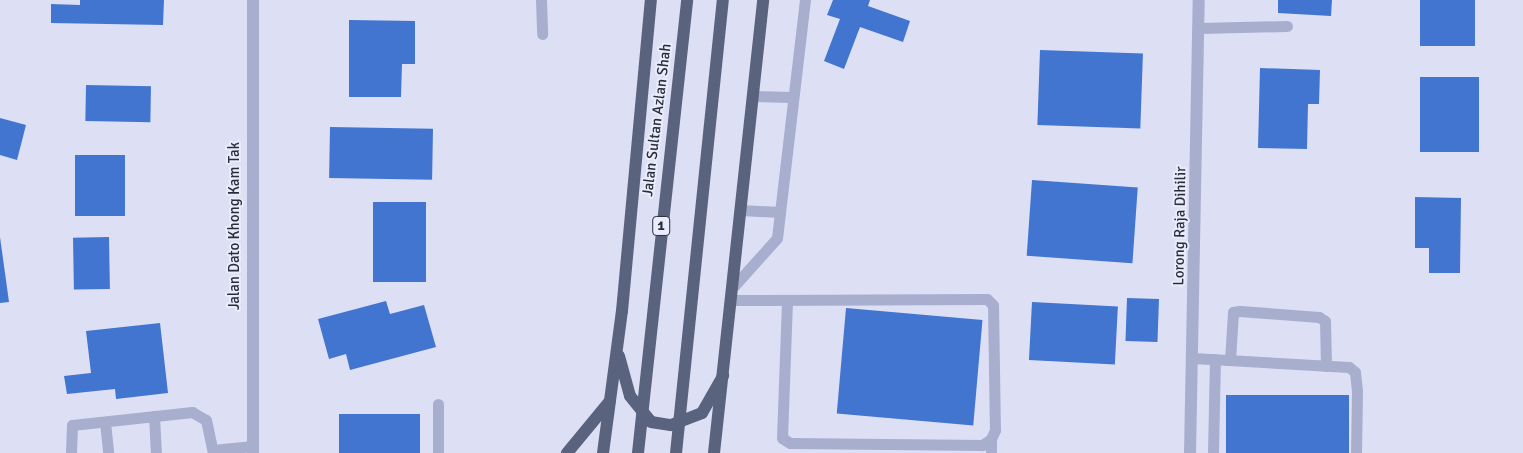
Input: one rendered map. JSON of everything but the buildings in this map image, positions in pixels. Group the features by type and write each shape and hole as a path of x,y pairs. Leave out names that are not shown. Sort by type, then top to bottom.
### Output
{"main road":[{"path":"602,453 617,350 651,0"},
{"name":"Jalan Sultan Azlan Shah","path":"638,453 687,0"},
{"path":"676,453 723,0"},
{"path":"714,453 725,372 763,0"},
{"path":"617,350 630,396 651,422 671,425 702,413 725,372"},
{"path":"722,397 722,453"},
{"path":"567,453 611,401"}],"street":[{"name":"Jalan Dato Khong Kam Tak","path":"253,0 253,449"},
{"name":"Lorong Raja Dihilir","path":"1190,453 1199,0"}],"lane":[{"path":"541,0 542,34"},
{"path":"734,286 771,249 780,212 805,0"},
{"path":"1199,28 1287,26"},
{"path":"753,96 794,98"},
{"path":"741,210 780,212"},
{"path":"732,300 987,299 993,305 995,430 991,439 991,453"},
{"path":"787,300 782,438 790,443 982,445 991,439"},
{"path":"1230,360 1232,312 1240,311 1319,317 1325,321 1326,366"},
{"path":"1193,358 1326,366 1355,372 1356,453"},
{"path":"1213,453 1214,359"},
{"path":"438,404 438,453"},
{"path":"71,453 72,425 192,412 206,420 213,451 253,449"},
{"path":"154,416 156,453"},
{"path":"105,422 108,453"}]}
